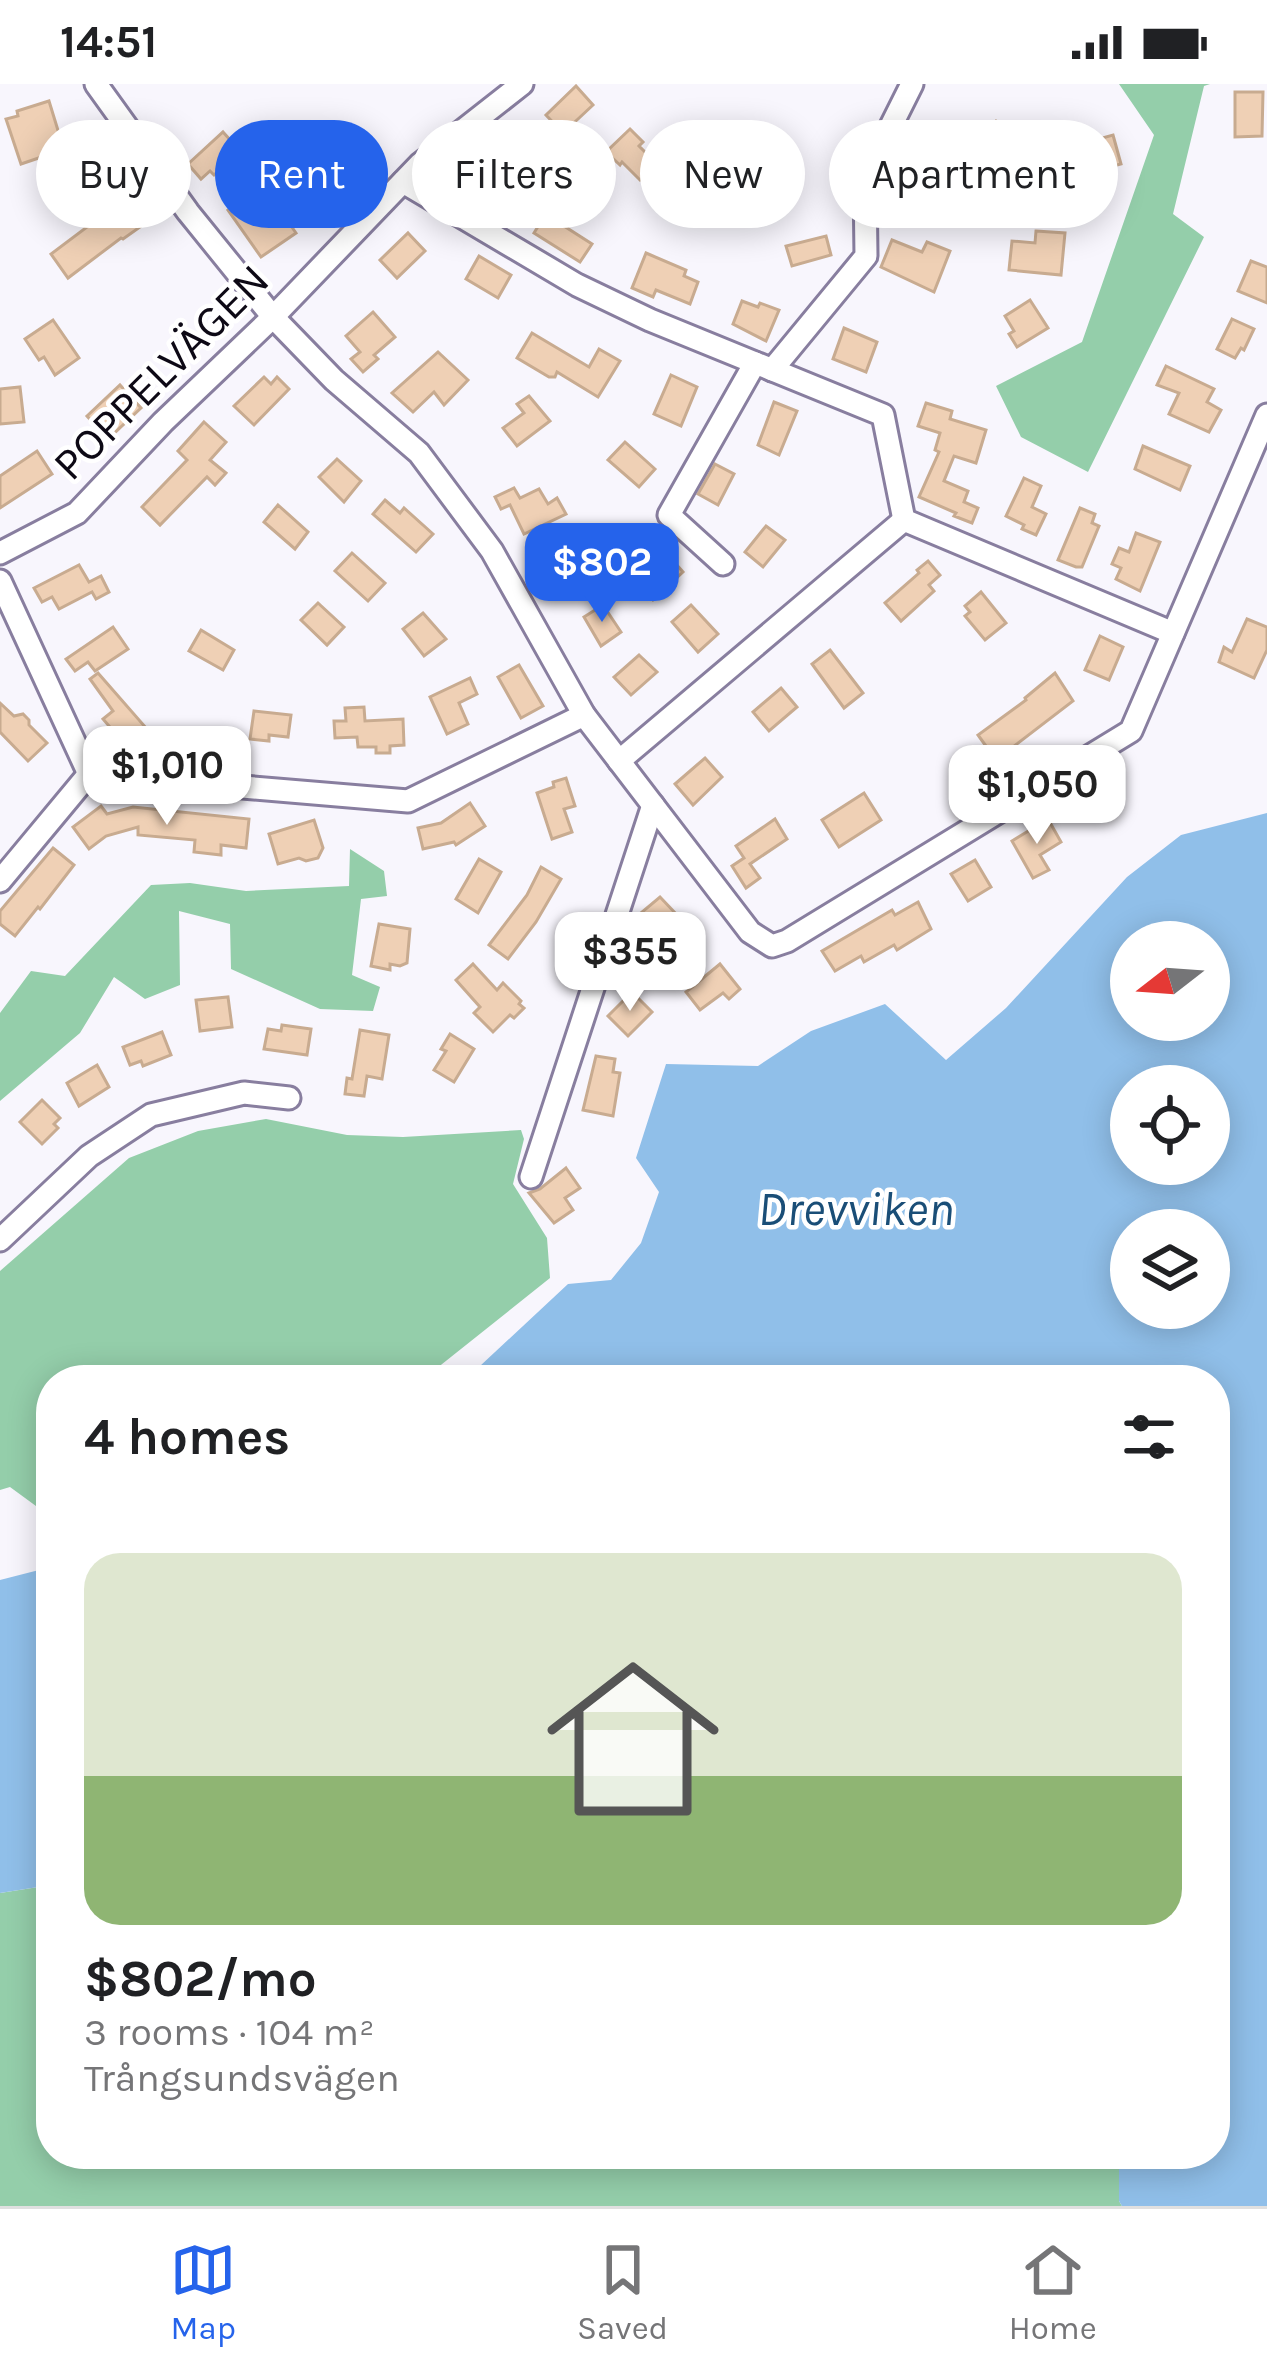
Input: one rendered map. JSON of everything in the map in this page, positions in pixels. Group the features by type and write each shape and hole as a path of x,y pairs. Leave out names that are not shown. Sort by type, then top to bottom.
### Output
{"street":[{"path":"96,84 188,212 272,317 334,380 419,452 492,551 584,715 750,932 772,946 1131,731 1267,415"},
{"name":"POPPELVÄGEN","path":"0,553 77,514 420,164 523,84"},
{"path":"723,564 669,514 764,367 866,256 865,178 912,84"},
{"path":"404,182 577,285 883,416 904,520"},
{"path":"904,520 1173,633"},
{"path":"619,760 904,520"},
{"path":"0,581 89,775"},
{"path":"89,775 408,801 584,715"},
{"path":"0,881 89,775"},
{"path":"531,1177 653,805"},
{"path":"2,1236 89,1156 151,1115 244,1094 289,1098"}],"green space":[{"path":"1119,84 1210,84 1204,86 1173,214 1204,237 1088,472 1021,437 996,386 1082,342 1154,135"},
{"path":"350,849 384,871 387,896 361,899 352,975 380,987 373,1011 320,1009 231,969 230,924 179,911 180,985 145,999 114,977 80,1033 0,1101 0,1013 31,971 65,976 151,885 190,883 246,891 349,886"},
{"path":"266,1119 347,1135 403,1137 521,1130 524,1139 513,1184 547,1238 550,1278 441,1365 36,1365 36,1506 10,1487 0,1490 0,1271 129,1158 198,1131"},
{"path":"36,1887 36,2169 1119,2169 1122,2206 0,2206 0,1893"}],"water":[{"name":"Drevviken","path":"1267,813 1267,2206 1122,2206 1119,2201 1119,2169 1230,2169 1230,1365 481,1365 568,1284 611,1280 641,1243 659,1192 636,1158 666,1064 758,1066 811,1031 885,1004 946,1060 1006,1008 1127,877 1181,835"},
{"path":"36,1571 36,1887 0,1893 0,1580"}],"building":[{"path":"576,86 593,105 577,120 551,120 546,115"},
{"path":"1235,92 1263,92 1262,136 1235,137"},
{"path":"49,101 55,120 36,120 36,159 21,164 6,119 18,116 17,111"},
{"path":"630,129 640,139 640,180 616,161 616,142"},
{"path":"215,139 214,175 210,171 201,179 191,161"},
{"path":"86,228 139,228 68,278 51,254"},
{"path":"241,228 293,228 296,233 261,257"},
{"path":"537,228 567,228 592,244 580,262 534,233"},
{"path":"1036,231 1065,233 1061,275 1009,270 1012,241 1035,243"},
{"path":"408,233 425,251 397,278 380,260"},
{"path":"826,236 831,255 792,266 786,246"},
{"path":"892,240 922,252 927,242 950,251 934,292 881,267"},
{"path":"646,253 686,270 684,276 698,282 690,304 656,290 653,297 632,288"},
{"path":"479,256 511,275 498,298 466,279"},
{"path":"1251,261 1267,267 1267,303 1238,291"},
{"path":"1030,300 1048,328 1017,347 1005,316"},
{"path":"742,301 779,310 766,341 733,324"},
{"path":"373,312 395,337 363,372 351,359 360,352 346,336"},
{"path":"1232,319 1254,329 1235,358 1217,349"},
{"path":"53,320 79,358 55,375 25,339"},
{"path":"844,328 877,342 866,372 833,359"},
{"path":"532,333 589,367 599,349 620,361 598,397 557,372 549,377 517,358"},
{"path":"438,352 468,380 444,405 434,392 413,412 392,393"},
{"path":"1166,366 1214,389 1207,402 1221,410 1209,432 1169,414 1179,393 1157,385"},
{"path":"671,375 697,387 681,426 654,414"},
{"path":"264,377 271,384 277,377 289,389 254,425 234,406"},
{"path":"120,385 141,408 108,439 87,416"},
{"path":"20,387 24,422 0,424 0,389"},
{"path":"529,396 550,421 517,446 503,428 524,413 517,404"},
{"path":"774,402 797,411 779,455 758,445"},
{"path":"926,403 952,411 950,419 986,430 976,463 954,456 944,481 968,491 964,502 978,508 972,523 919,497 939,452 935,450 940,433 918,426"},
{"path":"204,422 226,442 210,460 226,473 215,485 207,477 160,525 142,507 187,460 178,451"},
{"path":"625,442 655,469 639,487 608,460"},
{"path":"1143,446 1190,466 1180,490 1135,469"},
{"path":"37,451 52,474 0,508 0,476"},
{"path":"337,459 361,481 344,502 319,477"},
{"path":"715,464 734,474 718,505 698,494"},
{"path":"1024,478 1041,486 1032,507 1046,514 1036,535 1006,516"},
{"path":"514,488 520,498 539,489 548,504 557,498 566,514 524,534 510,505 501,509 495,497"},
{"path":"385,500 400,513 404,508 433,534 416,552 373,514"},
{"path":"278,505 308,532 295,549 264,522"},
{"path":"1080,508 1095,514 1092,523 1099,526 1082,567 1076,567 1058,560"},
{"path":"766,526 785,540 763,567 745,552"},
{"path":"1136,533 1160,542 1140,591 1116,579 1121,568 1112,564 1119,548 1129,552"},
{"path":"352,553 385,583 368,601 335,571"},
{"path":"667,554 683,572 653,600 636,582"},
{"path":"928,561 940,575 929,585 934,591 901,621 885,603"},
{"path":"79,565 89,582 101,576 109,592 96,599 92,592 59,609 52,597 42,602 34,588"},
{"path":"981,592 1006,623 985,640 965,616 970,612 965,606"},
{"path":"318,603 344,627 327,645 301,620"},
{"path":"603,605 621,632 601,646 584,617"},
{"path":"691,605 718,634 698,652 672,622"},
{"path":"423,613 446,639 424,656 403,629"},
{"path":"1247,619 1267,627 1267,650 1254,678 1219,662 1224,647 1232,652"},
{"path":"113,627 128,649 95,671 88,662 75,671 66,659"},
{"path":"201,630 234,650 223,670 189,651"},
{"path":"1100,636 1123,647 1109,680 1085,670"},
{"path":"830,650 863,693 844,708 812,664"},
{"path":"639,655 657,672 631,695 614,677"},
{"path":"519,665 543,706 521,718 498,677"},
{"path":"98,673 147,729 127,747 103,719 113,711 90,679"},
{"path":"1055,673 1073,701 996,760 978,735"},
{"path":"470,678 477,694 459,703 468,724 447,734 430,697"},
{"path":"781,688 797,707 769,731 753,712"},
{"path":"0,703 14,716 23,714 47,743 28,761 0,732"},
{"path":"364,707 365,721 403,719 404,745 390,746 390,753 376,753 376,747 358,747 357,737 335,738 334,721 346,721 345,708"},
{"path":"254,711 291,715 288,737 250,739"},
{"path":"169,734 223,743 220,766 166,761"},
{"path":"705,758 722,777 693,805 675,784"},
{"path":"566,778 575,806 564,809 572,832 552,839 537,793"},
{"path":"864,793 881,820 839,847 822,820"},
{"path":"470,803 485,826 456,845 423,849 418,828 441,823"},
{"path":"101,806 107,814 133,807 249,819 246,848 221,845 221,855 194,852 195,840 138,835 138,827 106,836 89,849 73,827"},
{"path":"775,819 787,839 750,864 760,878 746,888 732,866 744,858 736,846"},
{"path":"1048,819 1061,842 1040,855 1049,870 1033,878 1012,841"},
{"path":"314,820 323,848 318,858 278,864 269,834"},
{"path":"53,848 74,865 15,936 0,924 0,911"},
{"path":"479,859 501,872 478,913 456,899"},
{"path":"975,860 991,887 968,901 951,874"},
{"path":"541,867 561,879 508,959 489,945 527,895"},
{"path":"660,897 679,917 652,938 641,924 648,918 642,912"},
{"path":"918,902 931,929 897,950 894,945 864,962 861,956 835,971 822,951 892,910 895,915"},
{"path":"379,924 410,929 407,963 390,964 390,970 371,966"},
{"path":"473,964 497,990 503,983 524,1008 493,1032 474,1013 480,1007 456,980"},
{"path":"720,964 740,989 729,999 723,993 700,1010 686,992"},
{"path":"632,992 652,1012 628,1036 608,1016"},
{"path":"228,997 232,1027 200,1031 196,1000"},
{"path":"282,1025 311,1029 307,1055 264,1049 268,1029 281,1031"},
{"path":"360,1030 389,1035 382,1079 367,1076 364,1096 345,1094"},
{"path":"162,1032 171,1055 143,1066 141,1061 130,1065 123,1047"},
{"path":"450,1034 474,1049 454,1082 434,1070"},
{"path":"596,1056 615,1059 613,1072 620,1073 613,1116 583,1110"},
{"path":"97,1065 109,1087 79,1106 67,1083"},
{"path":"42,1100 60,1118 54,1124 58,1128 42,1144 20,1122"},
{"path":"566,1168 580,1188 565,1198 573,1210 554,1223 529,1193"}]}
